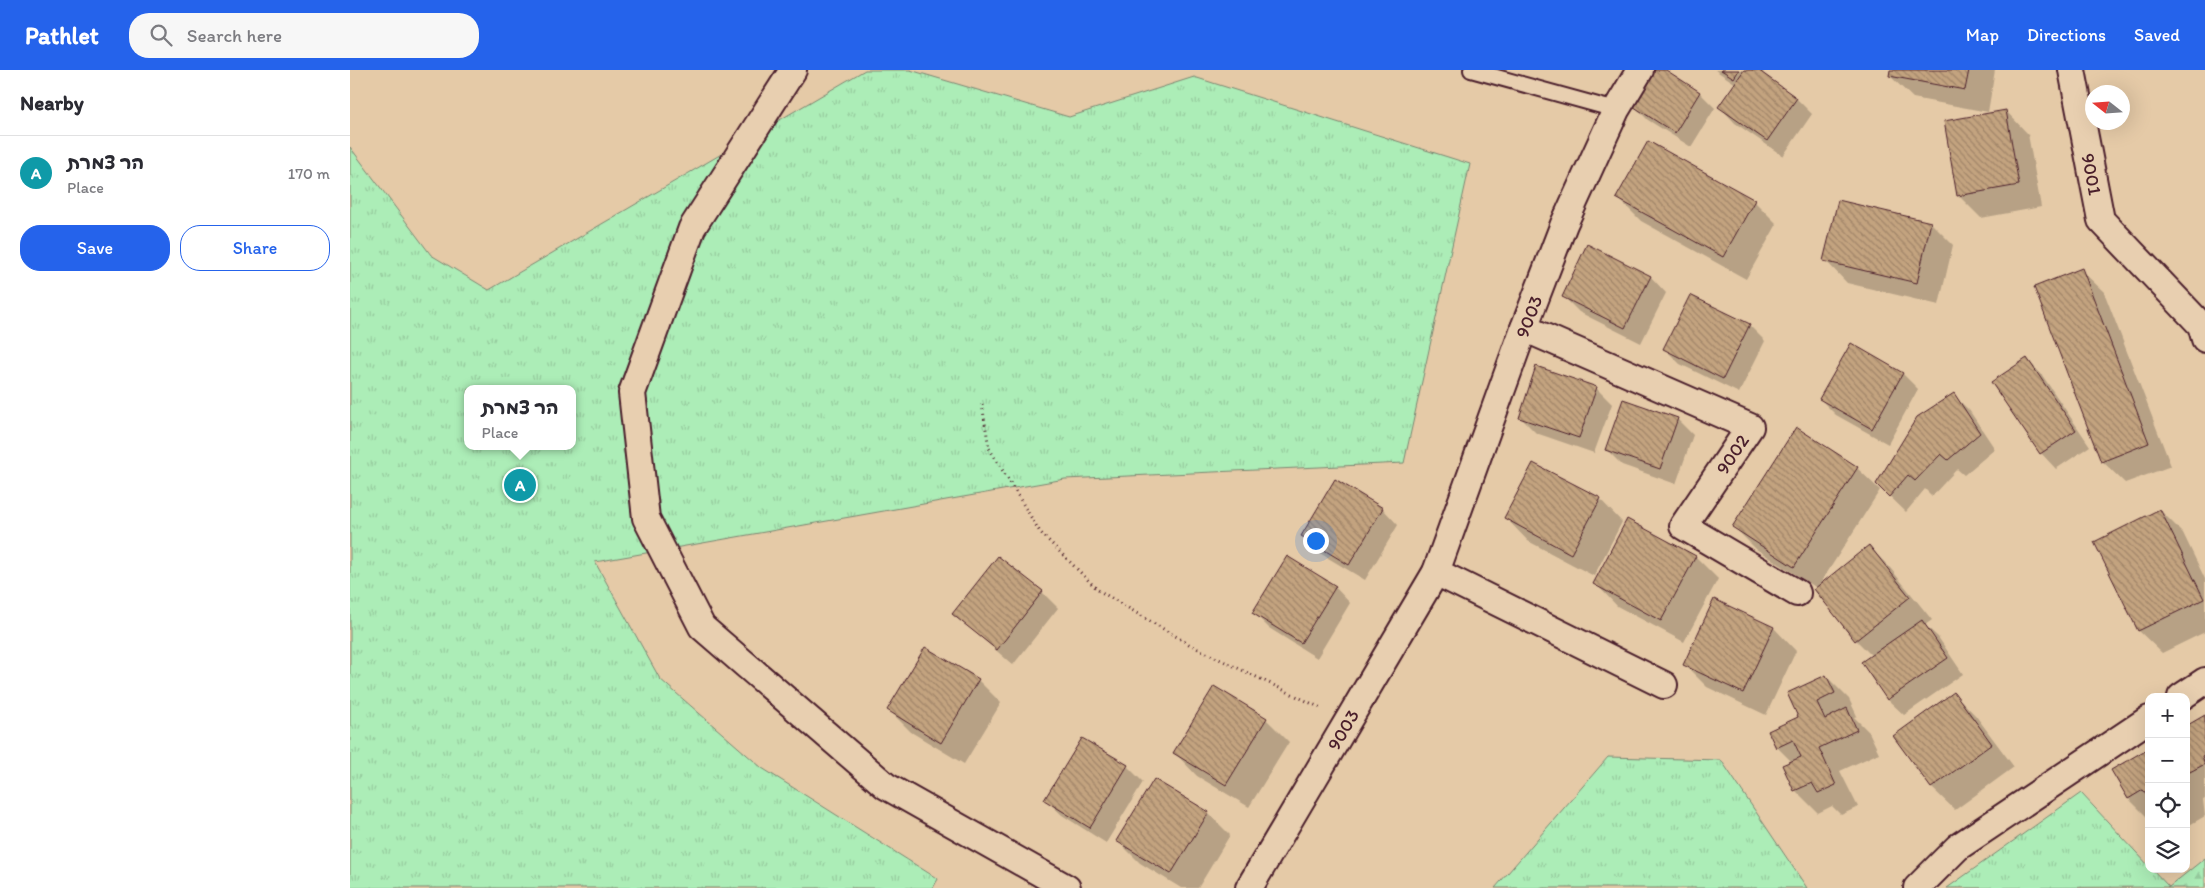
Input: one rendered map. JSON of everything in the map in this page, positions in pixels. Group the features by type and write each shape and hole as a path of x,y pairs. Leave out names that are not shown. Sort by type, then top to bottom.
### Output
{"street":[{"path":"793,70 692,228 632,394 646,518 702,627 886,786 1067,888"},
{"name":"9003","path":"1249,888 1349,722 1436,572 1524,328 1564,224 1616,110 1640,70"},
{"name":"9001","path":"2072,70 2101,220 2201,325 2205,339"},
{"name":"9002","path":"1524,328 1750,427 1683,526 1797,592"},
{"path":"1436,572 1664,685"},
{"path":"2187,693 2205,681"},
{"path":"1917,888 1958,847 2145,722"}],"lane":[{"path":"1471,70 1616,110"}],"path":[{"path":"982,404 989,448 1040,532 1098,590 1192,646 1349,722"}],"green space":[{"path":"865,70 910,70 1069,117 1194,77 1470,164 1404,463 1065,479 595,562 660,679 762,768 938,879 933,888 350,888 350,147 431,255 489,290"},
{"path":"1608,757 1721,760 1807,888 1495,888"},
{"path":"2081,793 2145,862 2145,873 2156,873 2169,887 1947,888"},
{"path":"2205,858 2205,888 2167,888 2186,873 2190,873 2190,870"}],"building":[{"path":"1653,70 1666,70 1700,92 1675,133 1631,105"},
{"path":"1721,70 1739,70 1734,78"},
{"path":"1744,70 1758,70 1797,98 1767,141 1718,107"},
{"path":"1890,70 1969,70 1965,90 1889,76"},
{"path":"2006,110 2019,185 1957,196 1944,121"},
{"path":"1648,141 1755,200 1723,257 1616,198"},
{"path":"1838,200 1931,222 1917,283 1823,261"},
{"path":"1587,244 1651,276 1625,328 1562,297"},
{"path":"2082,268 2149,443 2101,462 2034,287"},
{"path":"1690,295 1750,324 1723,379 1663,349"},
{"path":"1851,343 1903,373 1872,429 1819,399"},
{"path":"2027,358 2076,430 2040,454 1991,382"},
{"path":"1536,366 1597,387 1579,438 1519,418"},
{"path":"1954,393 1980,433 1948,460 1941,454 1915,481 1908,475 1889,497 1876,484 1917,417"},
{"path":"1623,399 1678,418 1660,469 1605,450"},
{"path":"1796,427 1858,467 1794,567 1732,527"},
{"path":"1533,463 1601,498 1571,554 1504,518"},
{"path":"1335,479 1383,508 1349,565 1301,536"},
{"path":"2160,509 2204,599 2138,631 2094,542"},
{"path":"1627,519 1696,556 1661,621 1593,584"},
{"path":"1869,545 1910,597 1855,641 1814,589"},
{"path":"998,556 1043,591 997,650 952,614"},
{"path":"1287,556 1336,586 1301,643 1252,613"},
{"path":"1714,599 1774,627 1743,693 1683,665"},
{"path":"1922,620 1948,658 1887,700 1861,662"},
{"path":"925,647 979,679 941,743 887,710"},
{"path":"1826,675 1835,693 1817,702 1825,719 1847,708 1857,730 1819,748 1836,785 1818,793 1812,783 1794,791 1782,765 1801,757 1793,740 1776,748 1768,731 1798,717 1787,693"},
{"path":"1214,686 1267,718 1226,785 1173,753"},
{"path":"1954,692 1992,744 1931,788 1893,736"},
{"path":"2205,715 2205,754 2202,756 2205,764 2190,772 2190,738 2190,724"},
{"path":"1082,738 1128,765 1090,828 1044,800"},
{"path":"2145,750 2145,792 2143,790 2128,799 2111,770"},
{"path":"1154,779 1209,812 1171,874 1116,841"}],"place":[{"name":"הר צמרת","path":"520,485"}]}
